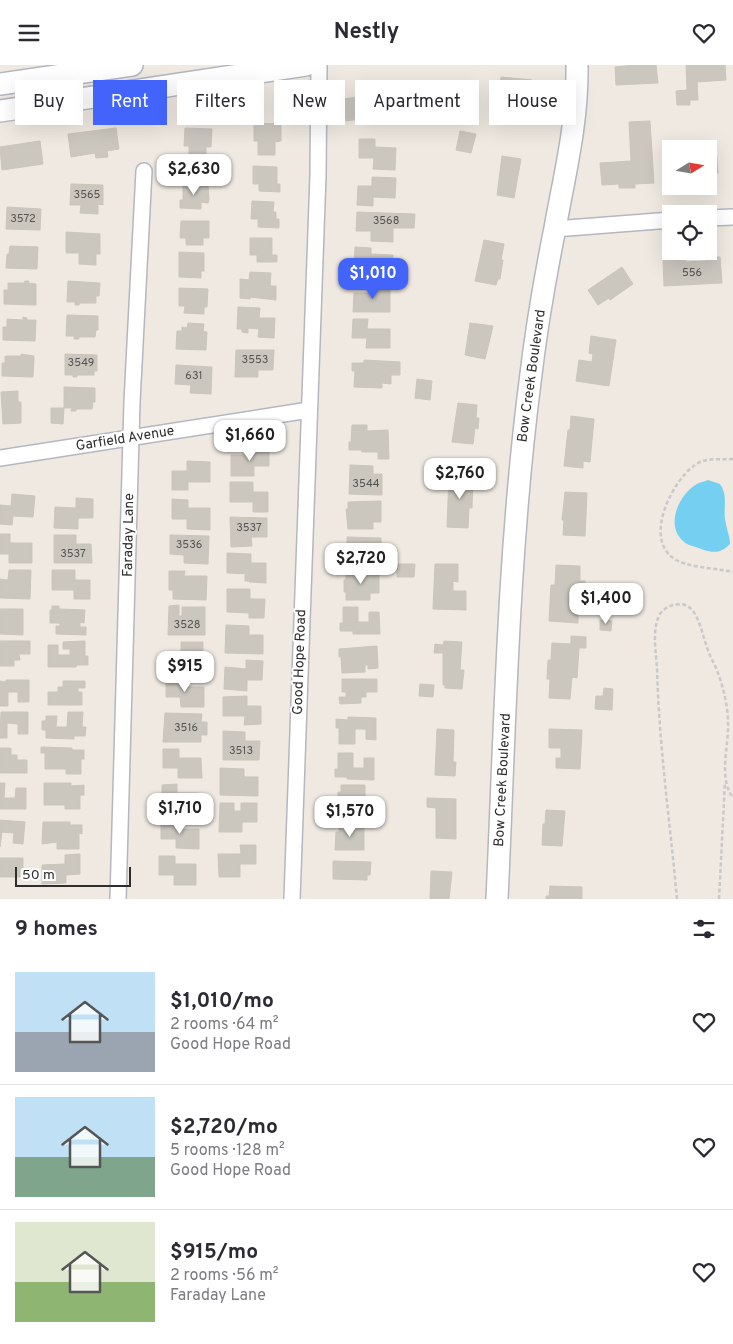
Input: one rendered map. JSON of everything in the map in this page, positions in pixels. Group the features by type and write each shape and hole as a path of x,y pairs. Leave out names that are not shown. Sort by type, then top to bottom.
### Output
{"street":[{"path":"0,84 132,65"},
{"path":"0,111 306,65"},
{"name":"Good Hope Road","path":"292,899 318,175 319,65"},
{"name":"Bow Creek Boulevard","path":"497,899 516,521 530,380 555,229 571,148 577,65"},
{"name":"Faraday Lane","path":"118,899 132,438 144,171"},
{"path":"717,218 733,217"},
{"path":"555,229 662,221"},
{"name":"Garfield Avenue","path":"0,458 309,410"}],"path":[{"path":"733,459 707,460 696,464 672,491 661,524 663,546 672,557 684,564 733,572"},
{"path":"677,899 662,757 657,688 656,629 658,617 667,607 679,604 687,605 694,613 717,670 724,694 728,723 719,899"},
{"path":"726,778 729,792 733,797"}],"water":[{"path":"708,480 720,484 723,489 725,519 730,541 730,544 723,550 716,552 685,543 675,527 676,510 680,502 690,489"}],"building":[{"path":"656,65 658,83 616,85 615,67"},
{"path":"686,65 725,65 726,80 697,82 698,100 690,100 690,105 677,105 676,91 687,90"},
{"path":"501,77 532,80 501,80"},
{"path":"355,97 355,120 346,121 345,99"},
{"path":"650,121 654,183 635,184 635,188 619,188 619,184 602,185 600,163 631,161 629,122"},
{"path":"264,123 281,125 281,141 275,142 275,155 258,155 258,141 254,141 254,125 264,125"},
{"path":"116,128 119,149 107,151 108,157 96,158 95,153 71,157 68,134"},
{"path":"185,128 212,129 211,147 206,147 206,161 189,160 189,146 184,146"},
{"path":"460,131 476,134 471,153 456,150"},
{"path":"359,139 375,139 375,147 396,148 395,170 373,169 374,158 359,158"},
{"path":"40,141 43,164 2,170 0,147"},
{"path":"502,156 521,159 514,198 497,195"},
{"path":"253,166 277,167 277,184 280,184 280,192 259,191 259,184 253,184"},
{"path":"372,177 396,178 395,198 373,197 373,206 357,205 358,186 372,186"},
{"path":"183,183 208,185 208,203 201,202 201,209 180,208 180,200 183,200"},
{"path":"71,184 103,185 103,205 98,204 98,214 80,213 81,205 70,205"},
{"path":"252,201 274,202 273,212 276,212 276,219 279,219 279,228 258,227 258,219 251,219"},
{"path":"7,207 41,209 40,230 6,229"},
{"path":"357,212 415,214 414,228 393,228 393,242 371,241 371,231 356,231"},
{"path":"181,221 209,221 209,238 203,238 203,245 186,245 186,238 180,238"},
{"path":"66,232 100,234 100,254 96,254 96,265 79,264 79,253 66,253"},
{"path":"250,238 272,238 272,255 277,255 277,262 257,262 257,255 250,255"},
{"path":"484,240 504,244 500,279 498,279 496,285 475,281"},
{"path":"10,246 38,247 37,269 6,268 7,254 9,254"},
{"path":"355,247 371,248 371,254 393,255 392,277 369,276 369,267 354,267"},
{"path":"179,252 204,253 204,271 201,271 201,278 179,277"},
{"path":"717,257 720,257 722,283 664,286 663,260 717,260"},
{"path":"622,267 633,284 610,300 609,298 598,305 588,290"},
{"path":"250,272 271,273 270,286 276,286 276,300 250,297 250,299 240,298 240,279 249,280"},
{"path":"25,281 36,284 36,305 4,304 4,290 8,290 8,283 24,283"},
{"path":"68,281 100,283 99,296 96,296 96,303 80,303 75,305 75,302 67,302"},
{"path":"369,284 390,284 390,312 353,312 354,293 369,293"},
{"path":"179,288 208,289 207,307 204,307 204,314 184,313 185,306 179,306"},
{"path":"238,307 260,308 259,318 275,318 274,338 258,337 259,329 248,328 248,333 242,332 242,329 237,329"},
{"path":"67,315 98,316 98,330 96,330 95,337 79,337 79,339 74,339 74,336 66,336"},
{"path":"23,317 27,318 27,320 36,320 35,341 3,340 3,327 7,327 7,319 23,320"},
{"path":"353,319 368,319 367,329 390,329 390,348 366,348 367,338 352,338"},
{"path":"188,323 204,324 203,331 207,332 206,350 176,349 177,331 182,331 182,327 187,328"},
{"path":"470,323 493,326 485,359 465,355"},
{"path":"591,336 616,340 609,386 576,381 579,360 592,362 593,354 589,353"},
{"path":"236,350 274,350 273,370 258,370 258,377 235,377"},
{"path":"21,354 34,356 33,377 2,376 2,363 5,363 5,356 21,356"},
{"path":"65,354 97,355 97,371 94,371 94,375 77,375 77,377 73,377 73,375 65,375"},
{"path":"364,360 400,362 400,375 391,375 391,384 382,383 382,388 354,387 355,371 352,371 352,363 364,363"},
{"path":"176,365 212,367 211,394 190,393 191,385 175,384"},
{"path":"417,379 432,381 430,400 415,398"},
{"path":"64,387 95,388 95,402 93,402 92,409 76,409 76,411 71,411 72,408 64,408"},
{"path":"18,391 18,402 21,402 21,423 3,424 1,392"},
{"path":"458,403 477,405 476,418 479,418 478,429 475,428 473,444 452,442"},
{"path":"51,408 64,408 63,424 51,423"},
{"path":"571,416 594,419 590,462 583,461 583,468 564,466"},
{"path":"352,425 367,425 367,431 388,430 389,459 378,459 378,452 349,450"},
{"path":"253,447 269,447 269,466 254,466 254,476 231,476 231,455 253,455"},
{"path":"187,461 210,462 210,482 188,482 188,490 172,490 172,471 187,471"},
{"path":"350,465 373,466 373,474 382,474 382,495 349,494"},
{"path":"449,474 473,475 472,508 469,508 468,528 447,527"},
{"path":"230,482 253,482 253,492 268,492 268,512 253,512 253,502 230,502"},
{"path":"565,492 587,493 585,536 563,535 564,520 562,520"},
{"path":"12,494 35,496 33,517 13,516 12,525 0,524 0,505 11,506"},
{"path":"76,498 93,499 93,518 78,518 78,529 54,528 55,507 76,508"},
{"path":"172,499 188,500 188,508 210,508 210,530 187,529 187,519 172,519"},
{"path":"381,501 381,522 373,522 373,529 348,529 346,509 348,509 348,502"},
{"path":"230,517 267,518 267,537 251,537 252,546 231,547"},
{"path":"0,534 10,534 10,543 32,543 32,563 9,563 9,554 0,554"},
{"path":"54,535 76,535 76,544 91,544 92,563 54,563"},
{"path":"170,535 209,536 208,564 184,563 184,555 170,554"},
{"path":"347,537 381,538 381,556 372,556 372,564 347,564"},
{"path":"227,553 251,554 251,563 266,563 266,583 245,581 245,575 250,574 227,573"},
{"path":"397,564 415,564 414,577 397,577"},
{"path":"435,564 458,564 458,582 453,581 453,591 466,591 466,610 433,609"},
{"path":"556,565 580,566 580,581 585,581 584,603 578,603 578,623 549,621 551,585 555,585"},
{"path":"9,570 31,570 30,599 0,598 0,579 8,580"},
{"path":"52,570 75,570 75,580 90,580 90,599 74,599 74,590 52,590"},
{"path":"169,571 185,571 184,576 207,576 206,600 173,599 173,590 169,590"},
{"path":"379,572 379,593 370,593 370,600 346,600 344,580 346,580 346,573"},
{"path":"227,589 250,589 250,599 265,599 264,618 249,618 249,613 227,612"},
{"path":"179,605 179,616 182,616 182,607 205,607 205,635 168,635 169,606"},
{"path":"52,606 59,606 59,609 85,610 84,623 80,622 80,627 86,627 86,635 56,634 56,626 60,626 60,623 50,623 50,610 52,610"},
{"path":"343,607 358,607 358,622 369,622 369,612 379,612 380,634 353,634 353,631 340,631 340,623 343,623"},
{"path":"0,609 23,609 23,635 0,634"},
{"path":"600,620 612,621 611,631 600,630"},
{"path":"226,625 249,626 249,635 263,635 263,654 225,653"},
{"path":"571,636 586,637 586,648 579,648 577,678 572,677 570,699 549,698 548,660 551,660 552,643 571,644"},
{"path":"0,641 30,641 30,654 19,654 20,660 14,660 14,666 0,666"},
{"path":"85,641 85,656 88,656 88,665 48,667 48,645 58,645 58,655 70,655 70,649 63,649 63,642"},
{"path":"444,641 462,642 460,670 464,670 462,689 445,688 445,685 443,685 443,653 434,653 435,644 443,645"},
{"path":"181,642 203,642 203,671 166,671 166,652 181,652"},
{"path":"377,646 378,668 368,669 368,665 365,665 365,672 342,673 339,649"},
{"path":"246,660 263,661 262,680 247,680 247,691 224,689 225,667 246,669"},
{"path":"166,677 182,677 182,687 204,687 204,707 181,707 180,697 166,697"},
{"path":"342,679 377,679 377,692 366,692 366,697 361,697 361,703 340,704 339,697 346,697 346,692 342,692"},
{"path":"6,680 29,680 29,702 18,702 18,692 8,692 8,706 0,706 0,681 6,682"},
{"path":"63,681 85,681 85,688 78,688 78,692 82,692 82,705 48,705 48,692 58,692 58,687 63,687"},
{"path":"420,684 434,685 433,697 419,696"},
{"path":"604,688 613,689 612,710 595,709 596,696 603,696"},
{"path":"247,696 247,706 261,706 261,724 244,725 245,716 223,716 223,697"},
{"path":"1,712 28,712 28,734 18,734 18,724 7,723 7,738 0,738"},
{"path":"68,712 83,712 82,727 86,727 85,736 74,736 74,739 46,738 46,730 42,730 42,721 46,721 46,716 57,716 56,727 67,727"},
{"path":"165,713 202,714 201,722 207,722 207,735 201,735 201,742 163,742"},
{"path":"348,717 376,718 376,740 366,739 366,729 355,729 355,744 339,744 339,728 336,728 336,719 348,720"},
{"path":"437,729 454,730 453,762 456,762 455,776 435,775"},
{"path":"549,729 582,730 580,769 556,768 556,758 561,758 561,748 549,748"},
{"path":"223,731 245,732 245,741 260,741 259,760 223,760"},
{"path":"41,747 84,750 84,759 81,759 81,774 66,774 66,769 45,769 45,753 41,753"},
{"path":"0,748 11,748 11,755 17,755 17,760 27,760 27,773 0,773"},
{"path":"163,749 179,749 179,758 201,758 202,778 178,778 178,768 163,768"},
{"path":"338,753 353,753 353,768 364,768 364,758 374,758 374,780 335,777 335,769 338,769"},
{"path":"220,768 244,769 244,777 258,777 258,796 220,795"},
{"path":"0,783 5,783 4,798 15,798 16,788 26,788 26,809 0,809"},
{"path":"44,783 71,783 71,786 84,785 84,795 80,795 80,809 65,809 65,805 44,805"},
{"path":"177,784 177,793 198,793 198,814 177,814 177,803 162,804 162,785"},
{"path":"341,785 365,785 365,812 338,811 338,792 341,792"},
{"path":"427,798 456,799 456,839 436,838 436,808 427,807"},
{"path":"220,803 234,803 234,811 241,811 241,803 257,803 257,822 242,822 242,832 219,832"},
{"path":"546,810 565,811 562,846 542,845"},
{"path":"0,820 25,822 23,844 13,843 14,833 2,832 0,847"},
{"path":"161,820 177,820 177,829 199,829 199,849 176,848 176,839 161,839"},
{"path":"43,822 70,822 70,825 82,825 82,834 79,833 79,849 57,849 57,842 42,844"},
{"path":"339,825 364,825 364,850 335,850 336,832 339,832"},
{"path":"240,845 256,845 256,864 240,864 240,877 219,877 218,854 241,854"},
{"path":"80,854 80,874 66,875 66,883 42,884 42,865 65,864 65,855"},
{"path":"159,856 175,856 175,864 196,864 196,885 174,885 174,875 159,875"},
{"path":"0,858 23,858 23,868 20,868 20,877 0,877"},
{"path":"333,861 371,862 370,875 367,875 367,880 333,879"},
{"path":"431,871 452,872 449,899 430,899"},
{"path":"550,886 582,887 582,899 546,899 546,896 549,896"}]}
